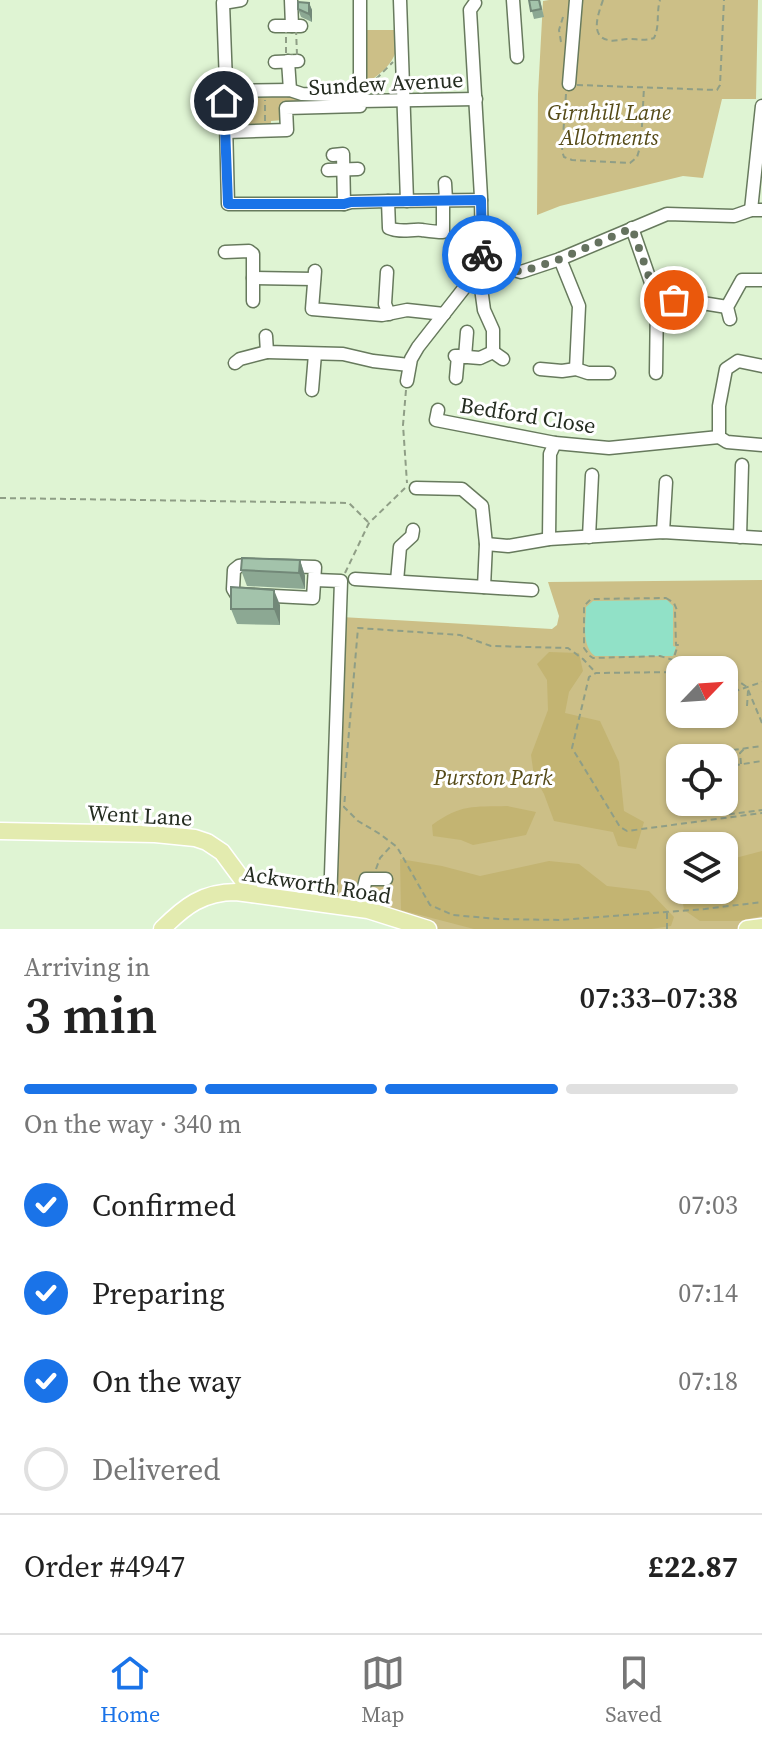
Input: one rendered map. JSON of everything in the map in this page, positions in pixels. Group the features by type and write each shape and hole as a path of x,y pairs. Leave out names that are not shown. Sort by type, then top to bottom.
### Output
{"main road":[{"name":"Went Lane","path":"0,831 155,834 195,838 222,852 253,894"},
{"name":"Ackworth Road","path":"162,929 207,895 221,892 359,908 428,929"},
{"path":"747,929 762,927"}],"street":[{"path":"241,0 223,3 228,204 481,200"},
{"path":"275,26 297,27 291,0"},
{"path":"225,91 290,90 360,98 360,0"},
{"path":"400,0 407,201"},
{"path":"513,0 517,57"},
{"path":"569,84 576,0"},
{"path":"407,381 409,365 418,347 482,261 470,10 479,1"},
{"path":"287,61 290,90"},
{"name":"Sundew Avenue","path":"227,132 287,130 286,108 360,106 360,98 404,101 476,99"},
{"path":"482,261 521,272 667,214 734,216 757,210 762,106"},
{"path":"333,155 343,154 344,204"},
{"path":"328,170 358,169"},
{"path":"388,201 389,228 393,231 443,232 445,183"},
{"path":"632,228 657,300 656,373"},
{"path":"225,252 249,251 253,254 253,301"},
{"path":"560,259 579,306 582,371"},
{"path":"387,272 385,304 389,314"},
{"path":"253,278 314,275 312,309 382,315 407,310 444,314"},
{"path":"459,356 498,356 493,330 484,310 481,288 472,278"},
{"path":"657,300 690,301 728,313 742,280 762,280"},
{"path":"456,378 467,332"},
{"path":"266,336 267,352"},
{"path":"235,363 267,352 343,354 409,365"},
{"path":"312,390 315,354"},
{"path":"719,437 719,406 726,369 738,361 762,366"},
{"path":"540,369 609,373"},
{"name":"Bedford Close","path":"438,410 436,420 555,443 609,448 719,437 727,442 762,445"},
{"path":"549,539 550,454 555,443"},
{"path":"740,537 742,465"},
{"path":"589,537 592,475"},
{"path":"663,532 666,482"},
{"path":"416,488 462,489 482,506 486,544 484,587"},
{"path":"397,581 400,547 412,536 413,530"},
{"path":"486,544 508,546 549,539 663,532 762,538"},
{"path":"245,565 315,567 315,580 313,598 236,594 233,589 234,570 245,565"},
{"path":"315,580 397,581 532,590"},
{"path":"330,904 348,580"},
{"path":"359,908 366,879 386,879"}],"path":[{"path":"603,0 596,21 597,31 602,38 610,41 654,38 658,31 660,0"},
{"path":"644,87 641,144 637,157 630,163 568,159 563,156 565,100 569,84 644,87 717,90 720,85 724,0"},
{"path":"564,16 559,30 564,46"},
{"path":"297,27 297,55 286,56 286,29 297,27"},
{"path":"360,98 402,53"},
{"path":"264,127 265,93"},
{"path":"245,94 245,126"},
{"path":"348,580 369,523 407,486 403,425 407,381"},
{"path":"0,498 349,503 369,523"},
{"path":"591,599 669,599 677,610 678,645 675,657 673,660 660,656 593,658 584,648 584,606 591,599"},
{"path":"345,783 358,628 460,635 491,646 568,648 596,673"},
{"path":"666,672 596,673 589,677 572,748 620,827 637,831 762,811"},
{"path":"738,681 748,688 762,723"},
{"path":"738,691 762,682"},
{"path":"747,706 748,688"},
{"path":"738,750 762,746"},
{"path":"741,764 740,753 745,749"},
{"path":"738,765 762,761"},
{"path":"345,795 344,807 358,821 397,847 430,905 453,915 561,920 762,902"},
{"path":"738,813 762,811"},
{"path":"372,879 380,858 393,844"},
{"path":"667,912 667,929"}],"green space":[{"name":"Girnhill Lane Allotments","path":"758,0 756,99 722,99 703,178 683,176 560,206 537,215 543,1"},
{"path":"360,30 396,30 396,50 392,61 365,84"},
{"path":"234,94 350,98 349,105 283,106 283,120 271,121 271,127 234,126 228,97"},
{"name":"Purston Park","path":"762,580 762,926 747,929 428,929 330,904 341,617 552,629 557,625 559,616 548,582"}],"shaded area":[{"path":"549,652 579,653 583,671 569,692 565,713 600,721 619,762 624,811 644,822 636,849 618,846 613,832 554,821 534,776 531,755 548,710 547,680 537,664"},
{"path":"507,806 536,812 526,835 473,845 433,836 432,825 451,813 468,808"},
{"path":"762,851 762,916 738,921 700,921 684,910 683,904 738,904 738,857"},
{"path":"400,859 480,876 549,861 579,864 607,886 649,891 674,917 671,926 651,929 474,929 401,910"}],"water":[{"path":"667,600 673,606 673,646 676,647 673,656 595,656 588,646 585,633 586,607 593,601"}],"building":[{"path":"529,0 539,0 541,9 531,11"},
{"path":"298,2 309,3 309,14 298,9"},
{"path":"464,235 465,252 456,252 455,236"},
{"path":"242,558 300,560 299,573 241,570"},
{"path":"231,587 274,590 274,609 231,609"}],"way so far":[{"path":"482,255 482,261 521,272 632,228 657,300 674,300"}],"route":[{"path":"224,101 228,204 481,200 482,255"}]}
